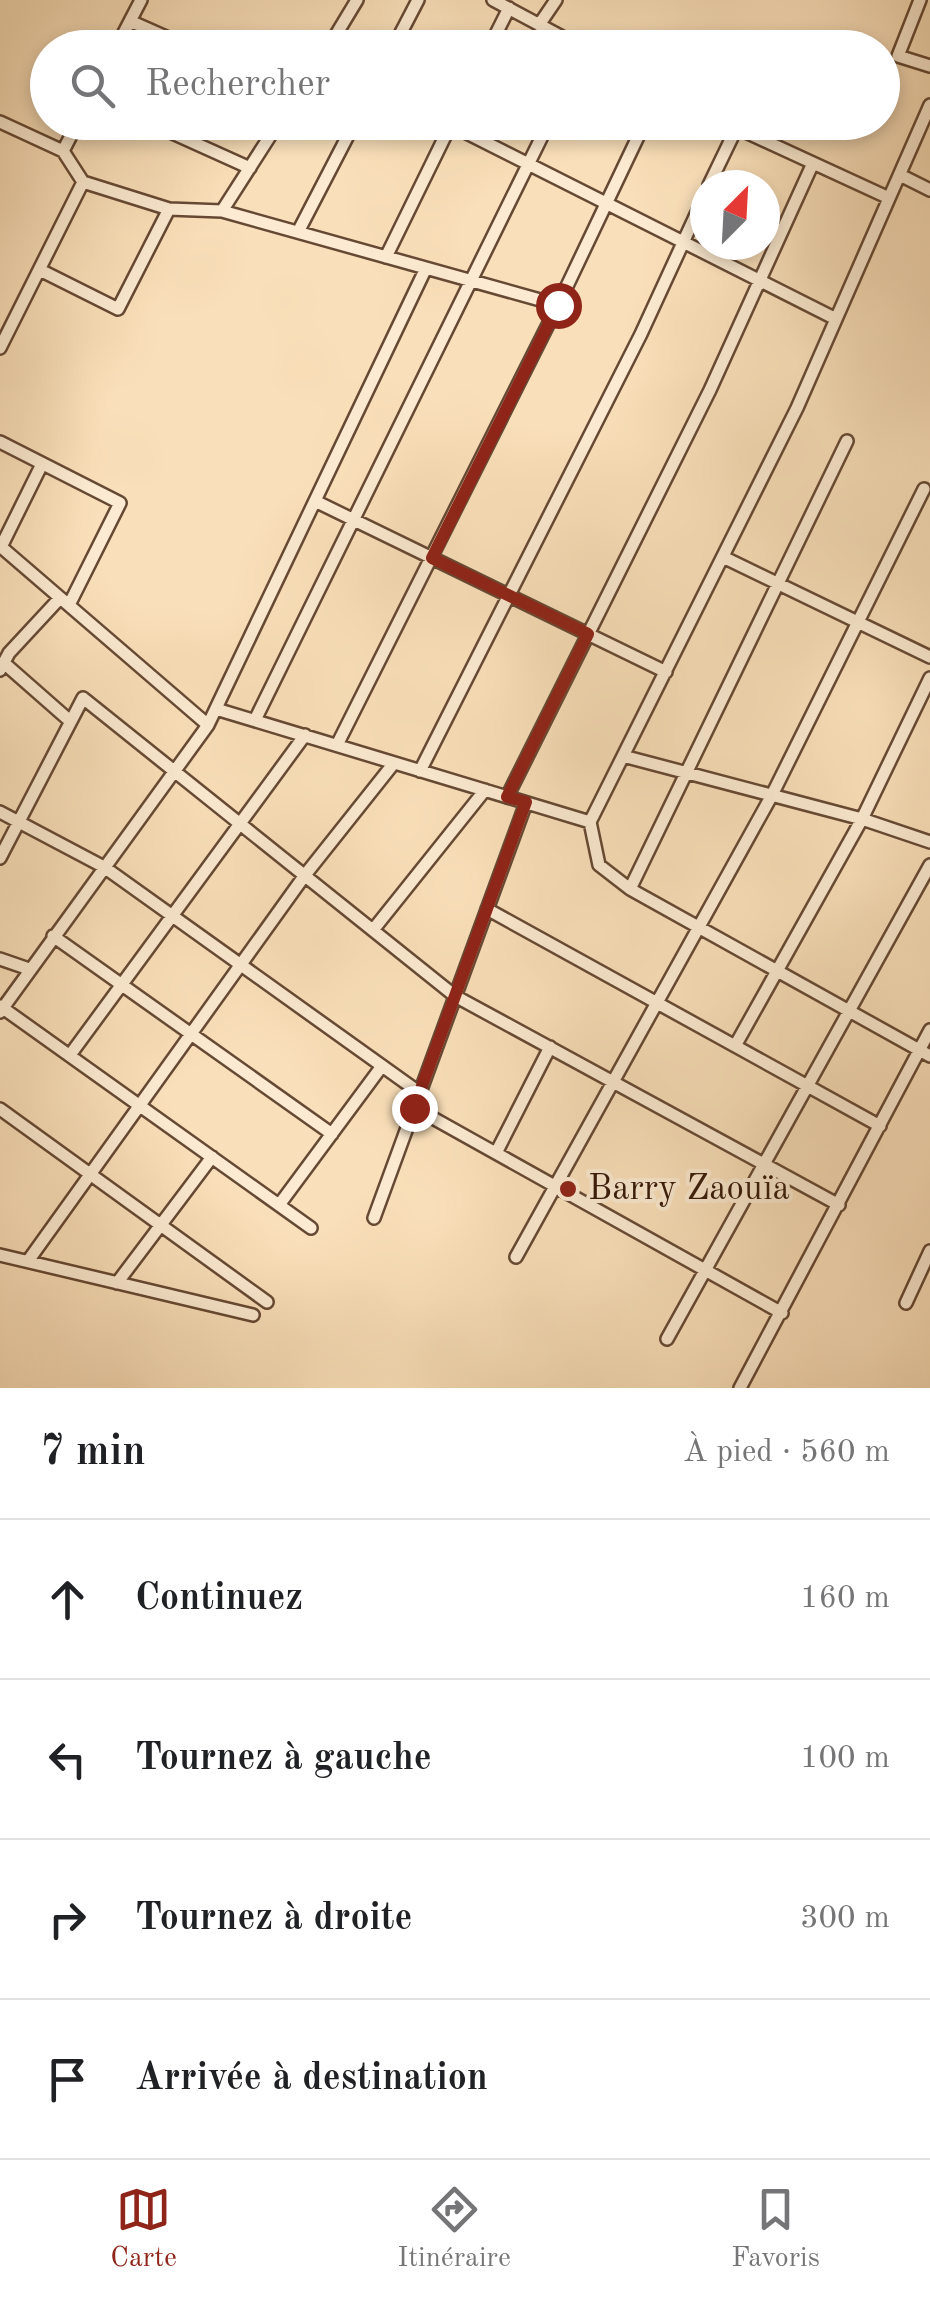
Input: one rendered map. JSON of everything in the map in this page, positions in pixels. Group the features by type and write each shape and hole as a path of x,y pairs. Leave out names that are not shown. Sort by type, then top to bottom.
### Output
{"street":[{"path":"125,30 141,0"},
{"path":"339,30 358,0"},
{"path":"402,30 418,0"},
{"path":"494,0 551,30"},
{"path":"540,24 556,0"},
{"path":"900,51 920,0"},
{"path":"498,30 508,8"},
{"path":"130,21 150,30"},
{"path":"900,57 930,66"},
{"path":"925,1053 630,889 599,864 590,822 798,408 930,104"},
{"path":"2,126 30,137"},
{"path":"916,137 930,142"},
{"path":"36,140 63,151 83,182 169,209 222,211 558,305"},
{"path":"63,151 69,140"},
{"path":"188,140 250,168"},
{"path":"222,211 268,140"},
{"path":"298,232 346,140"},
{"path":"386,257 441,140"},
{"path":"482,140 836,318"},
{"path":"255,720 540,140"},
{"path":"337,745 636,140"},
{"path":"715,170 724,140"},
{"path":"760,140 890,198"},
{"path":"507,797 710,390 813,164"},
{"path":"900,174 930,190"},
{"path":"0,348 83,182"},
{"path":"40,270 118,309 169,209"},
{"path":"420,770 642,334 690,227"},
{"path":"311,1228 0,1008 208,725 426,268"},
{"path":"630,889 847,441"},
{"path":"0,442 120,502 64,601 9,653 2,666 70,722"},
{"path":"42,464 1,547 208,725"},
{"path":"516,1257 772,795 924,490"},
{"path":"315,501 666,672"},
{"path":"723,557 930,657"},
{"path":"736,1046 862,818 930,678"},
{"path":"0,858 82,698 455,996 838,1205"},
{"path":"216,708 590,822"},
{"path":"70,1056 238,822 305,736"},
{"path":"624,756 862,818 930,842"},
{"path":"28,1262 304,875 394,762"},
{"path":"373,930 484,790"},
{"path":"374,1218 526,802"},
{"path":"0,812 104,867 420,1093"},
{"path":"667,1339 930,865"},
{"path":"487,909 880,1126"},
{"path":"53,936 332,1134"},
{"path":"0,958 29,969"},
{"path":"740,1388 880,1126 925,1053 930,1030"},
{"path":"496,1153 550,1048"},
{"path":"279,1206 382,1066"},
{"path":"414,1108 782,1313"},
{"path":"0,1110 267,1302"},
{"path":"116,1282 212,1157"},
{"path":"906,1303 930,1252"},
{"path":"0,1254 253,1315"}],"place":[{"name":"Barry Zaouïa","path":"568,1189"}],"route":[{"path":"414,1108 526,802 507,797 588,634 432,558 558,305"}]}
